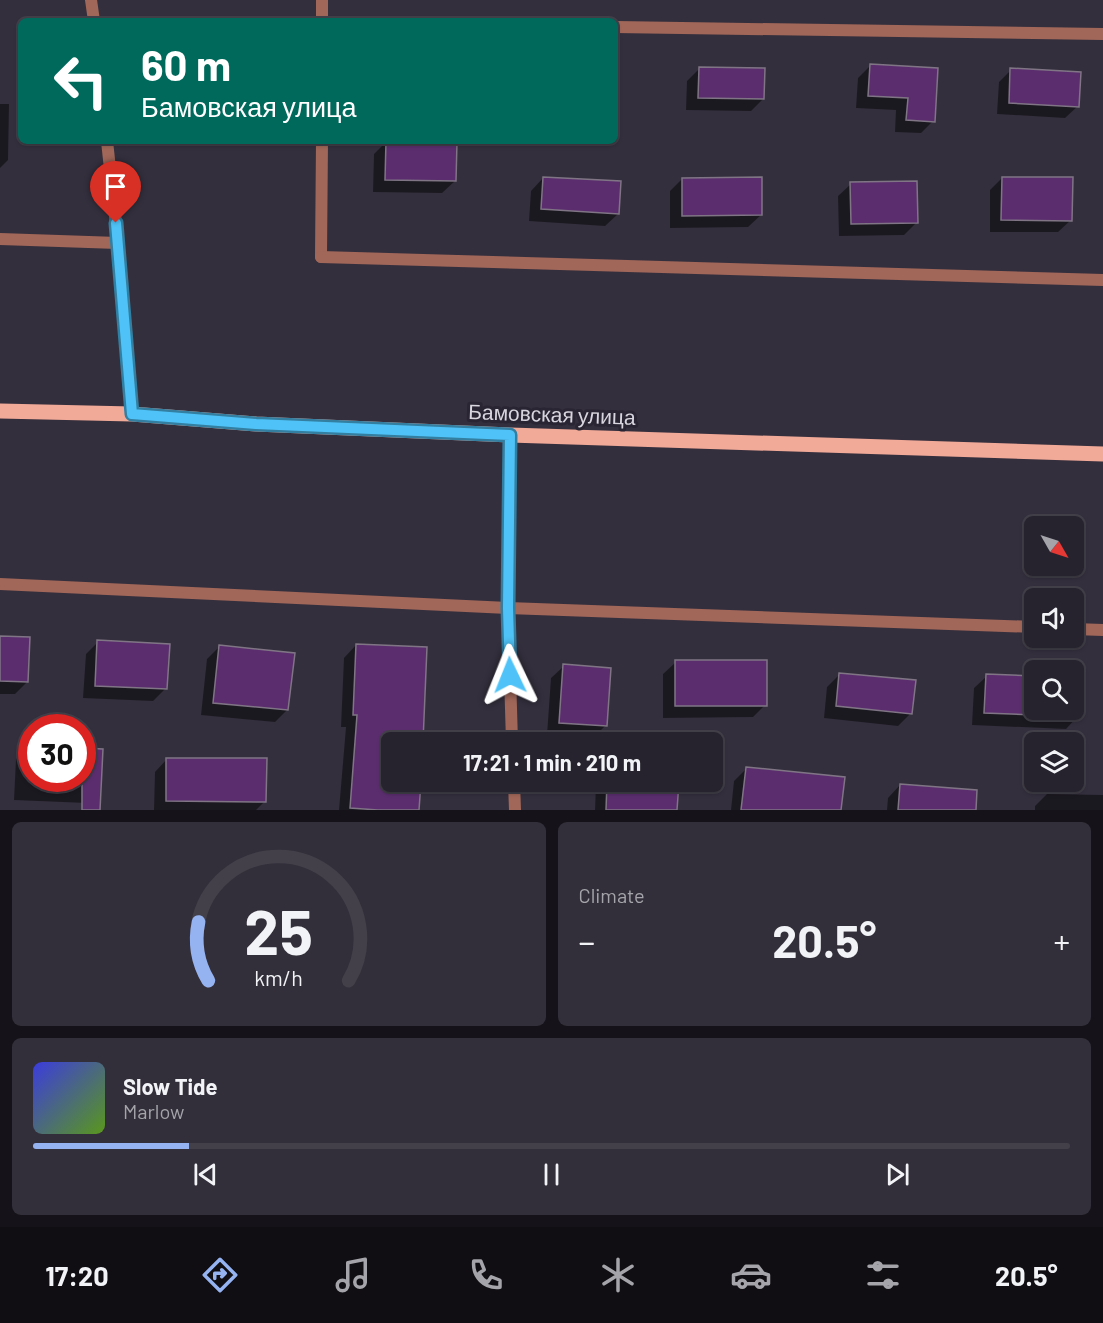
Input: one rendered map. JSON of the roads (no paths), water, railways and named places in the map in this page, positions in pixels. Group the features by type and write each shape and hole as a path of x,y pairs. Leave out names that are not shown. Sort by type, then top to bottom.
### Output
{"main road":[{"name":"Бамовская улица","path":"0,411 132,414 256,424 510,435 1103,454"}],"street":[{"path":"91,0 94,18"},
{"path":"321,0 322,18"},
{"path":"618,27 1103,34"},
{"path":"107,144 132,414"},
{"path":"322,144 321,257 1103,280"},
{"path":"0,239 118,243"},
{"path":"510,435 508,608 512,732"},
{"path":"0,584 508,608 1024,627"},
{"path":"1084,629 1103,630"},
{"path":"514,792 515,810"}]}
